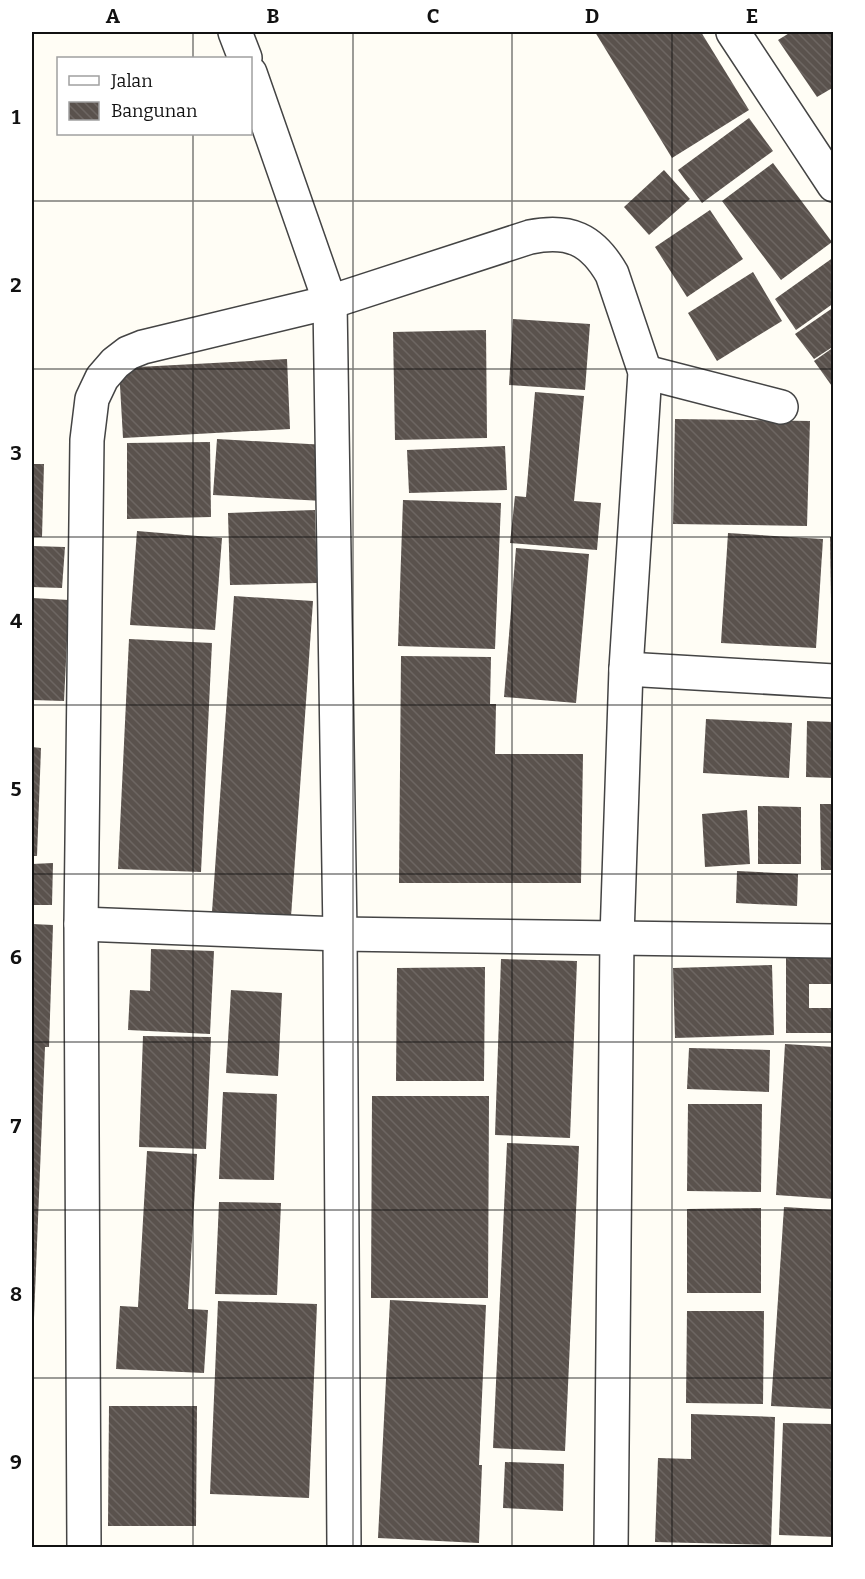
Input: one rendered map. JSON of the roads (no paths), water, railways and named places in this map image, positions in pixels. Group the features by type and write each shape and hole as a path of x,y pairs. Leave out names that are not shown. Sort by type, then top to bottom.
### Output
{"street":[{"path":"235,32 245,57"},
{"path":"733,32 834,185"},
{"path":"252,79 330,302 340,934 344,1548"},
{"path":"84,1548 81,924 87,440 92,399 102,378 115,363 142,347 330,302 530,237 550,233 569,235 596,251 612,274 645,372 626,669 617,937 611,1548"},
{"path":"645,372 781,406"},
{"path":"626,669 834,681"},
{"path":"81,924 340,934 834,941"}]}
